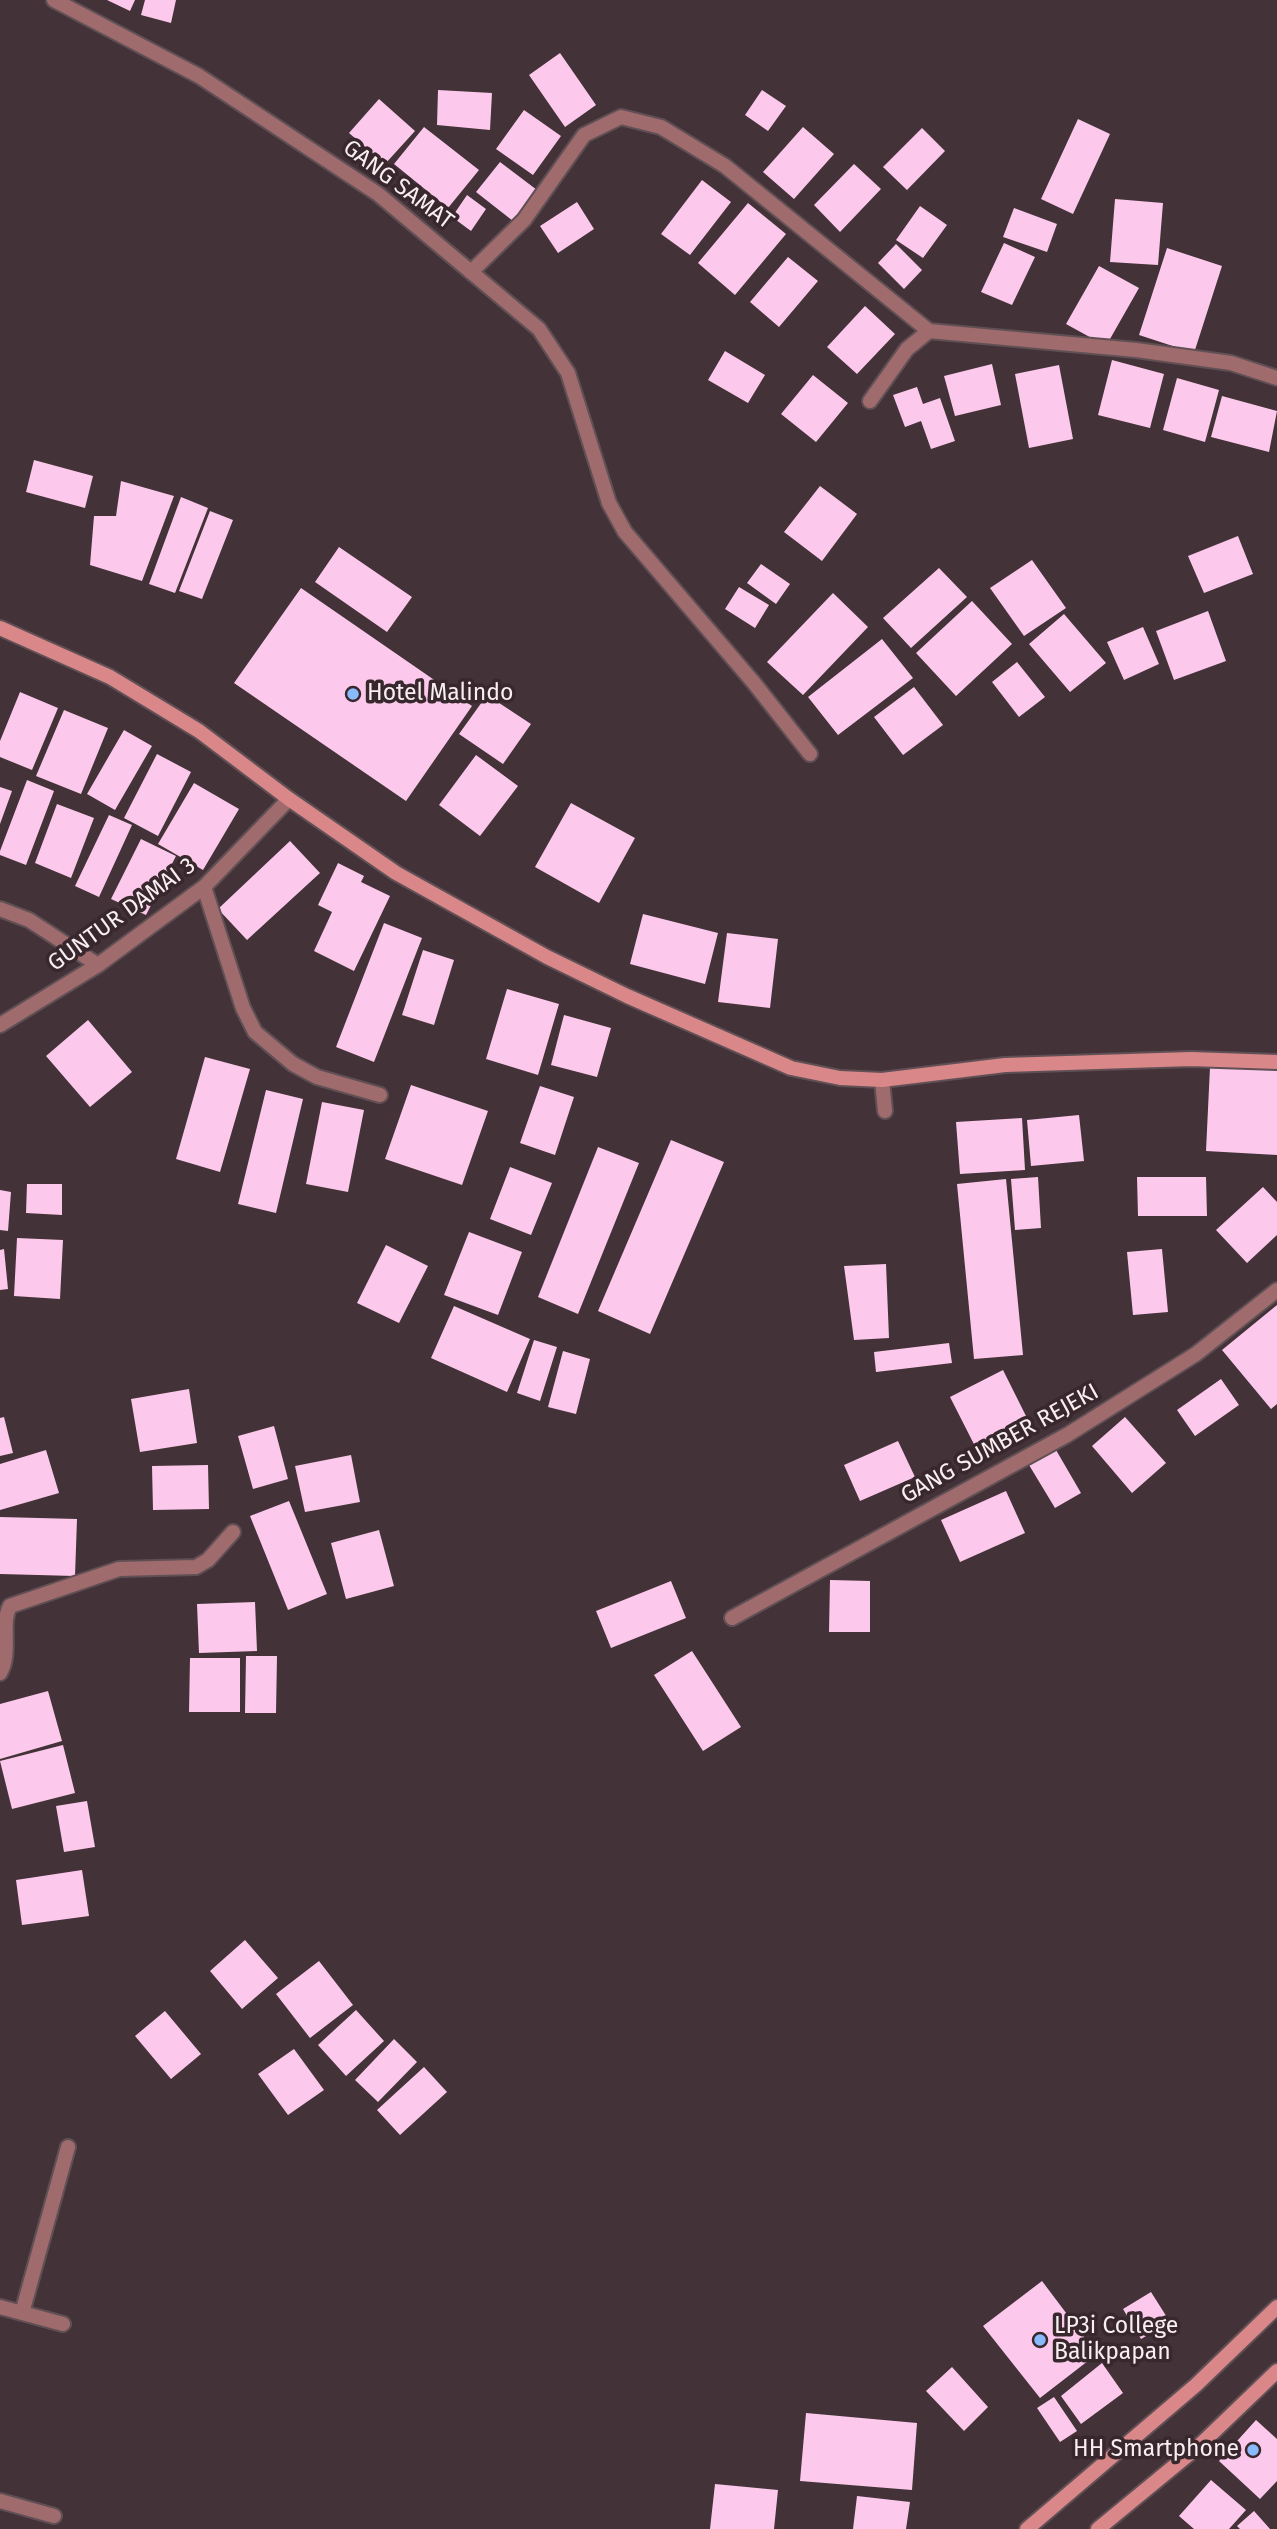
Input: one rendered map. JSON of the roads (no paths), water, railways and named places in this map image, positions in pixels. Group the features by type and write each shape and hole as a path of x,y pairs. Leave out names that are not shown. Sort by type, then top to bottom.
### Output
{"main road":[{"path":"0,628 110,677 200,730 289,799 396,873 547,957 627,996 791,1068 840,1078 882,1080 1006,1065 1191,1059 1277,1062"},
{"path":"1027,2529 1196,2385 1277,2307"},
{"path":"1098,2529 1200,2445 1277,2371"}],"street":[{"name":"GANG SAMAT","path":"54,0 210,83 378,194 539,329 568,373 609,503 625,532 754,683 810,754"},
{"path":"471,272 524,220 584,135 621,117 661,127 725,166 929,331 1136,350 1231,363 1277,378"},
{"path":"870,401 907,349 929,331"},
{"name":"GUNTUR DAMAI 3","path":"0,1026 98,965 204,887 289,799"},
{"path":"204,887 243,1008 255,1032 293,1064 317,1077 380,1095"},
{"path":"0,909 29,920 98,965"},
{"path":"882,1080 885,1111"},
{"name":"GANG SUMBER REJEKI","path":"732,1618 1067,1435 1196,1354 1277,1290"},
{"path":"0,1673 5,1663 4,1618 10,1606 119,1569 196,1567 208,1560 233,1532"},
{"path":"22,2313 68,2147"},
{"path":"0,2307 63,2324"},
{"path":"0,2501 54,2516"}],"place":[{"name":"Hotel Malindo","path":"353,694"},
{"name":"LP3i College Balikpapan","path":"1040,2340"},
{"name":"HH Smartphone","path":"1253,2450"}]}
